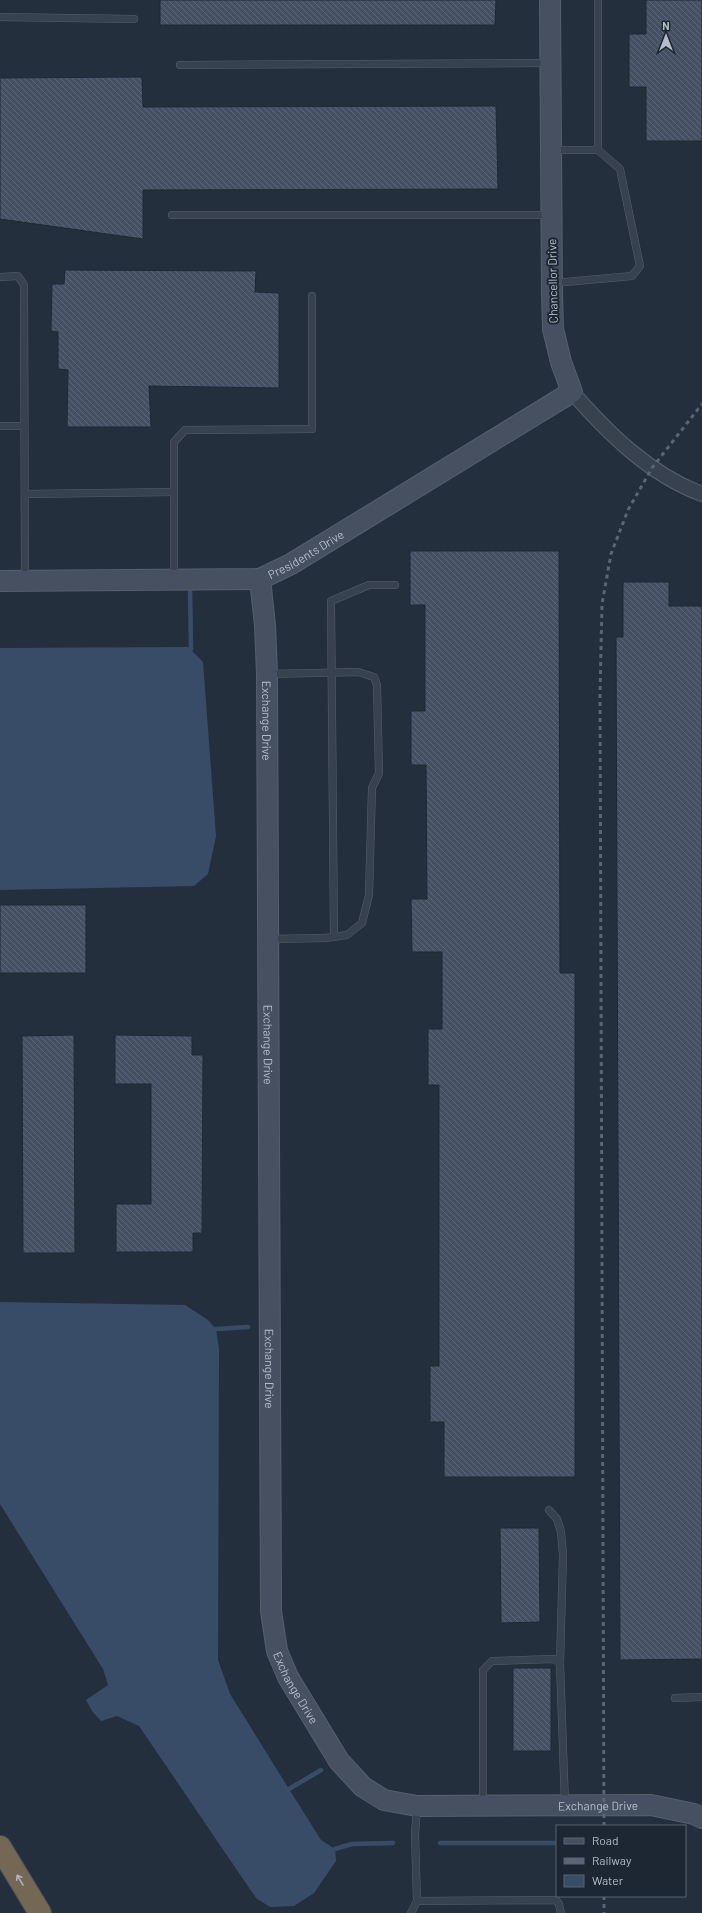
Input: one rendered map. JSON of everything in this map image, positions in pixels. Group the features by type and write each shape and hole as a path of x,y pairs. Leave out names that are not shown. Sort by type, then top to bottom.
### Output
{"highway":[{"path":"0,1847 40,1913"}],"street":[{"name":"Chancellor Drive","path":"550,0 553,329 561,362 572,392 601,425 652,468 684,487 702,494"},
{"name":"Presidents Drive","path":"0,581 260,579 291,564 572,392"},
{"name":"Exchange Drive","path":"260,579 265,625 267,674 271,1611 277,1651 288,1677 339,1761 363,1787 384,1800 416,1806 651,1805 694,1814 702,1818"}],"lane":[{"path":"598,0 598,150"},
{"path":"0,17 134,19"},
{"path":"180,65 550,63"},
{"path":"551,150 598,150 620,169 640,266 632,276 552,284"},
{"path":"172,215 551,215"},
{"path":"0,277 18,276 24,285 25,581"},
{"path":"174,580 174,442 185,430 312,429 312,296"},
{"path":"0,426 24,426"},
{"path":"25,494 173,492"},
{"path":"334,937 330,601 369,585 395,585"},
{"path":"267,674 358,672 374,677 377,685 379,765 379,773 372,788 370,895 362,923 347,935 334,937 268,939"},
{"path":"549,1510 557,1519 561,1532 562,1547 560,1663 565,1806"},
{"path":"483,1806 483,1670 492,1660 554,1659 560,1663"},
{"path":"675,1698 702,1697"},
{"path":"411,1913 417,1901 415,1834 416,1806"},
{"path":"417,1901 556,1900 559,1904 561,1913"}],"water":[{"path":"188,647 203,662 216,836 208,874 194,886 0,890 0,648"},
{"path":"0,1302 185,1305 208,1320 216,1329 219,1349 218,1660 230,1694 321,1840 335,1849 336,1861 314,1893 294,1906 270,1907 256,1898 139,1726 117,1716 101,1721 92,1711 86,1700 108,1685 103,1669 0,1504"}],"building":[{"path":"160,0 496,0 495,25 160,25"},
{"path":"646,0 702,0 702,141 646,141 646,87 629,87 629,34 646,34"},
{"path":"142,77 143,107 496,106 498,189 143,190 143,239 0,219 0,78"},
{"path":"65,270 256,271 255,292 279,293 279,388 149,386 151,427 67,427 68,370 58,369 58,332 51,331 52,284 64,284"},
{"path":"410,551 559,551 560,973 575,973 575,1477 444,1477 444,1422 430,1422 430,1366 439,1366 439,1085 428,1085 428,1029 442,1029 442,952 412,952 411,899 427,899 426,765 411,765 411,711 425,711 425,605 410,605"},
{"path":"623,582 669,582 669,606 702,606 702,1659 620,1660 616,637 623,637"},
{"path":"0,905 86,905 86,973 0,973"},
{"path":"74,1035 75,1253 23,1253 22,1036"},
{"path":"115,1035 192,1036 192,1055 203,1055 202,1233 193,1233 193,1252 116,1252 116,1204 151,1204 151,1084 115,1084"},
{"path":"500,1528 539,1528 540,1622 501,1623"},
{"path":"513,1668 551,1668 551,1751 513,1751"}],"waterway":[{"path":"190,588 191,649"},
{"path":"216,1329 248,1327"},
{"path":"289,1789 321,1770"},
{"path":"335,1849 352,1844 393,1843"},
{"path":"440,1843 556,1843"}],"railway":[{"path":"604,1825 600,695 602,604 611,554 628,510 652,468 702,404"},
{"path":"604,1897 604,1913"}]}
